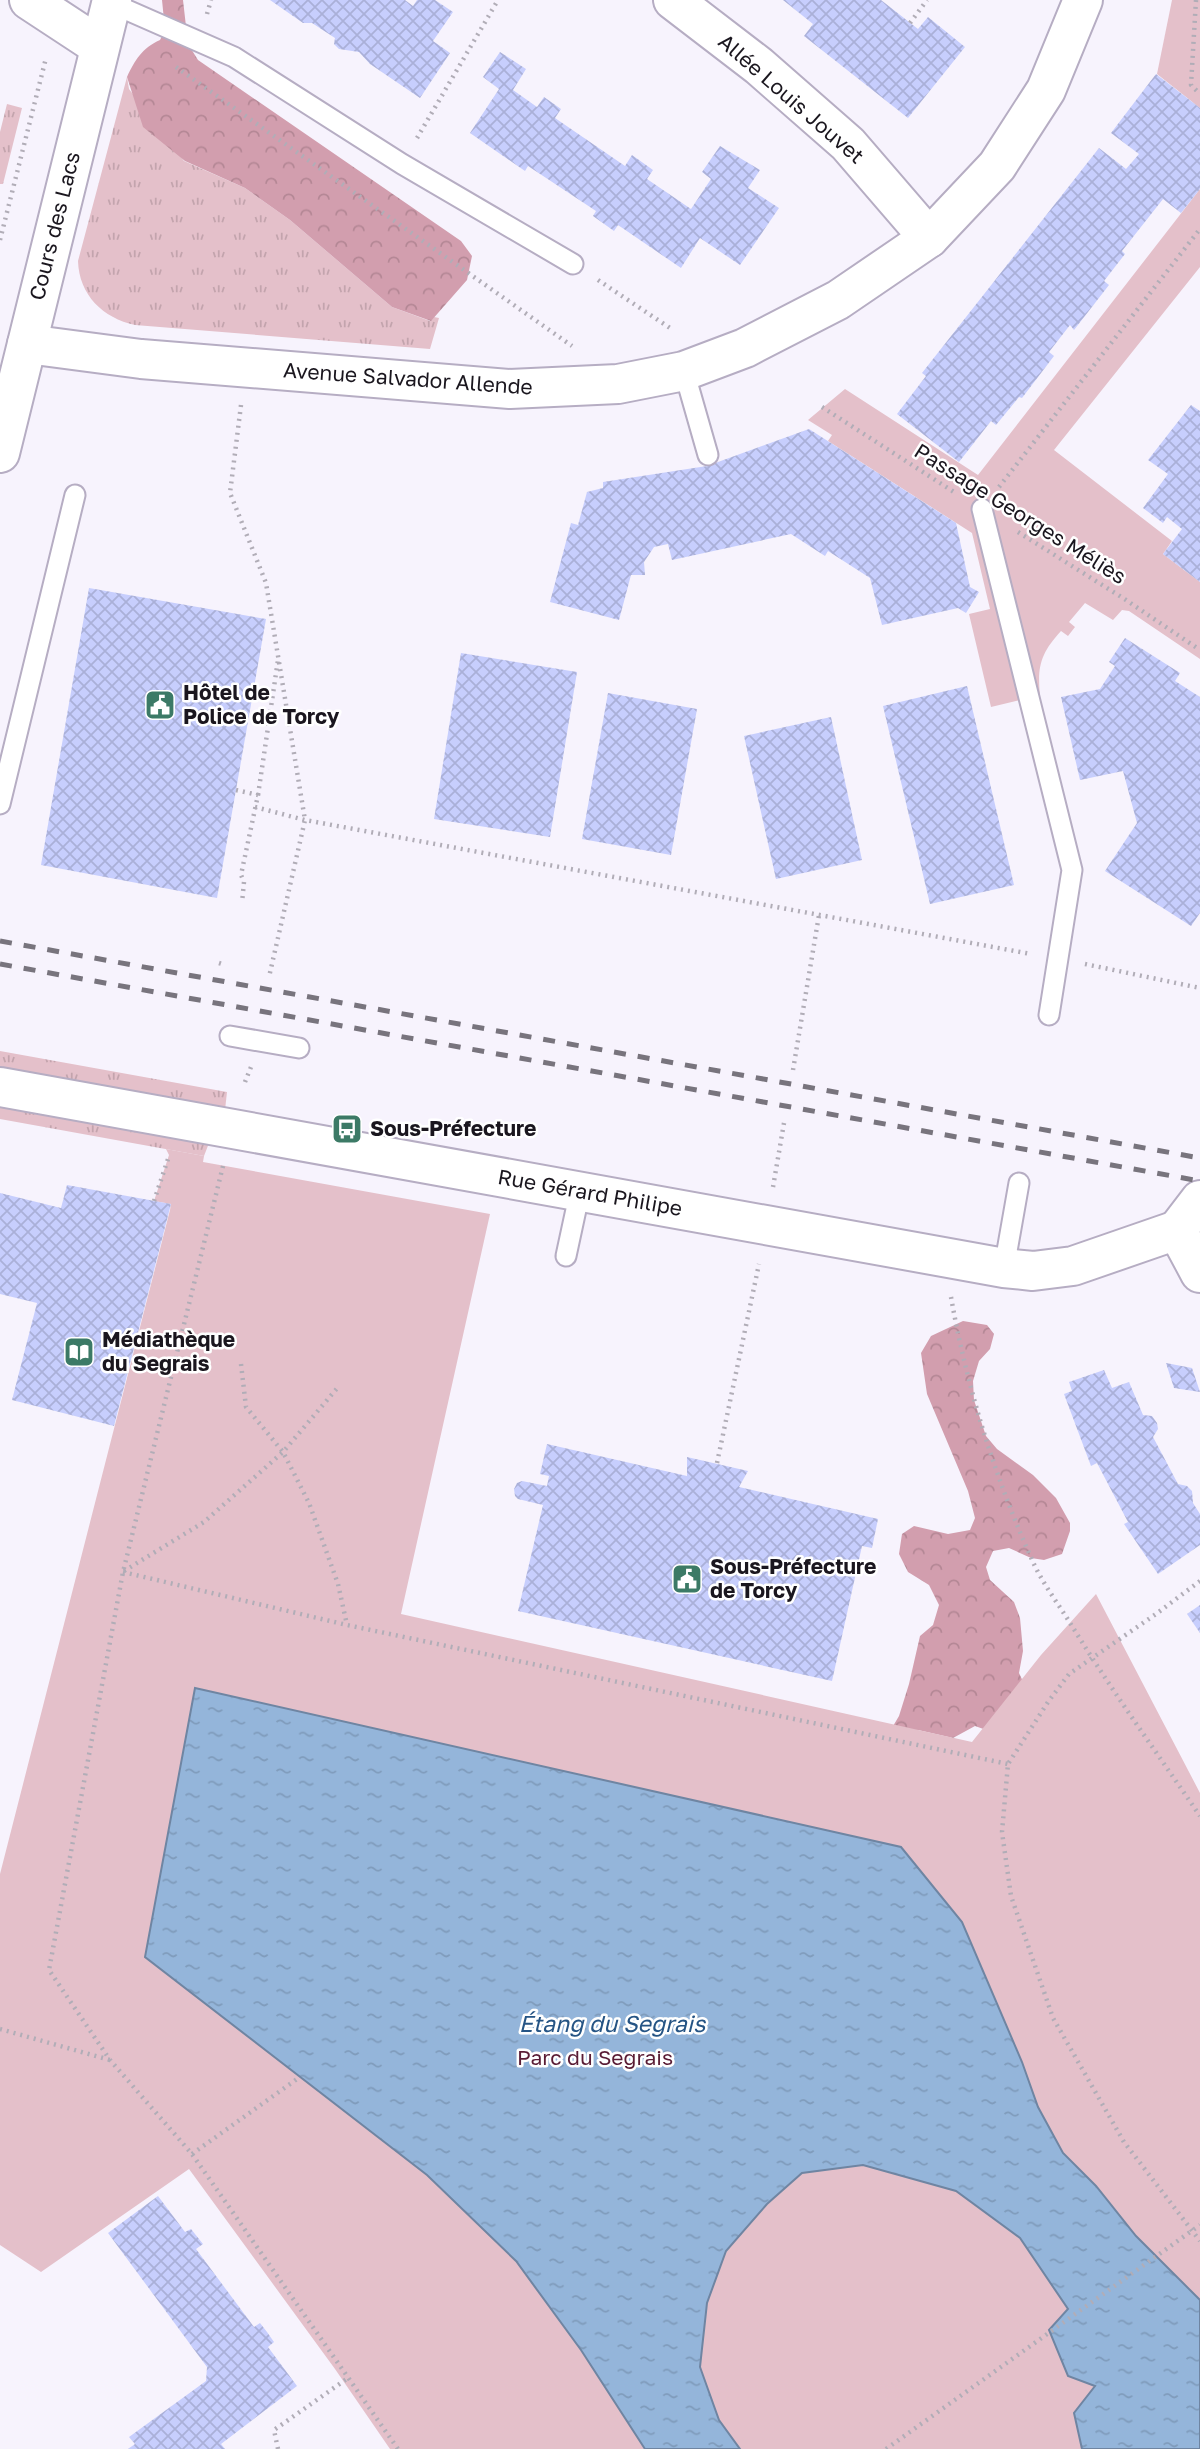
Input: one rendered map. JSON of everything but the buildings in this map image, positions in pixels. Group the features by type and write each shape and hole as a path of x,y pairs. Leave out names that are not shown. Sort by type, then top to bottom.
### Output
{"street":[{"path":"29,0 99,46"},
{"name":"Allée Louis Jouvet","path":"673,0 759,66 848,144 929,238"},
{"name":"Avenue Salvador Allende","path":"27,344 141,359 510,389 618,384 684,371 745,348 838,300 929,238 997,166 1046,90 1083,0"},
{"name":"Cours des Lacs","path":"0,453 111,1"},
{"name":"Rue Gérard Philipe","path":"0,1087 1004,1268 1033,1271 1073,1266 1177,1230"},
{"path":"1200,1200 1177,1230 1200,1273"}],"lane":[{"path":"111,1 234,57 402,164 573,264"},
{"path":"684,371 708,455"},
{"path":"0,804 75,495"},
{"path":"982,509 1072,870 1049,1015"},
{"path":"230,1036 299,1048"},
{"path":"1004,1268 1019,1184"},
{"path":"566,1256 580,1191"}],"path":[{"path":"402,164 498,0"},
{"path":"910,23 927,0"},
{"path":"1196,0 1191,85 1200,94"},
{"path":"0,240 48,49"},
{"path":"166,59 572,346"},
{"path":"982,509 1200,229"},
{"path":"573,264 673,330"},
{"path":"242,397 230,493 266,583 306,820 270,977"},
{"name":"Passage Georges Méliès","path":"822,407 1200,650"},
{"path":"242,903 244,882 241,875 258,794 278,656"},
{"path":"236,790 258,794"},
{"path":"255,807 306,820 1059,959 1200,988"},
{"path":"793,1070 819,915"},
{"path":"219,963 225,965"},
{"path":"772,1192 784,1123"},
{"path":"154,1201 169,1155"},
{"path":"225,1157 123,1572 49,1970 110,2060 192,2154 398,2449"},
{"path":"717,1463 760,1264"},
{"path":"953,1289 951,1298 968,1379 1009,1507 1034,1563 1091,1658 1200,1816"},
{"path":"242,1364 246,1407 283,1452 309,1503 338,1584 347,1625"},
{"path":"123,1572 204,1522 283,1452 339,1386"},
{"path":"123,1572 347,1625 1008,1764"},
{"path":"1200,1581 1069,1674 1008,1764 1002,1832 1011,1896 1053,2018 1124,2142 1200,2241"},
{"path":"0,2029 110,2060"},
{"path":"192,2154 297,2079"},
{"path":"886,2449 1200,2225"},
{"path":"278,2449 274,2430 348,2378"}],"green space":[{"path":"162,0 183,0 188,44 198,60 461,241 472,256 467,280 431,321 392,307 290,220 245,188 185,161 143,127 127,77 140,55 160,40 165,30"},
{"path":"1172,0 1200,0 1200,108 1157,74"},
{"path":"127,77 129,89 184,161 245,188 290,220 392,307 430,321 434,317 439,318 430,349 135,325 103,311 83,284 78,261"},
{"path":"7,104 22,108 3,184 0,184 0,132"},
{"path":"1200,189 1200,267 1054,450 1172,541 1163,554 1200,582 1200,659 1129,611 1122,610 1113,620 1085,603 1069,622 1075,627 1068,636 1061,631 1045,653 1039,676 1040,695 991,707 969,614 990,609 972,533 828,441 832,435 808,420 845,389 978,475"},
{"path":"0,1051 227,1092 225,1110 0,1069"},
{"path":"0,1105 209,1143 204,1156 0,1119"},
{"name":"Parc du Segrais","path":"166,1149 204,1156 203,1162 490,1214 401,1614 972,1742 1041,1655 1096,1594 1200,1793 1200,2449 390,2449 189,2169 41,2272 0,2245 0,1874 170,1210 171,1204 154,1201 169,1155"},
{"path":"963,1321 987,1325 994,1334 990,1349 979,1361 973,1381 974,1400 986,1436 997,1449 1033,1475 1056,1498 1070,1523 1070,1531 1062,1554 1044,1560 1031,1558 1009,1548 993,1551 986,1567 990,1580 1014,1602 1020,1618 1023,1651 1019,1673 1028,1692 989,1731 975,1726 953,1738 918,1730 886,1738 899,1716 920,1636 933,1625 939,1605 929,1585 908,1572 899,1554 902,1534 914,1526 948,1534 970,1530 975,1518 968,1491 927,1394 921,1353 931,1336"}],"water":[{"name":"Étang du Segrais","path":"195,1688 901,1847 962,1922 1022,2062 1038,2107 1063,2153 1096,2186 1136,2236 1200,2300 1200,2449 1082,2449 1074,2413 1095,2386 1068,2376 1049,2330 1068,2309 1020,2238 956,2191 863,2165 802,2173 767,2204 726,2251 707,2303 700,2367 719,2420 740,2449 645,2449 581,2350 516,2261 427,2175 145,1957"}],"railway":[{"path":"0,941 1200,1158"},
{"path":"0,964 1200,1181"}],"place":[{"name":"Hôtel de Police de Torcy","path":"160,705"},
{"name":"Sous-Préfecture","path":"347,1129"},
{"name":"Médiathèque du Segrais","path":"79,1352"},
{"name":"Sous-Préfecture de Torcy","path":"687,1579"}]}
